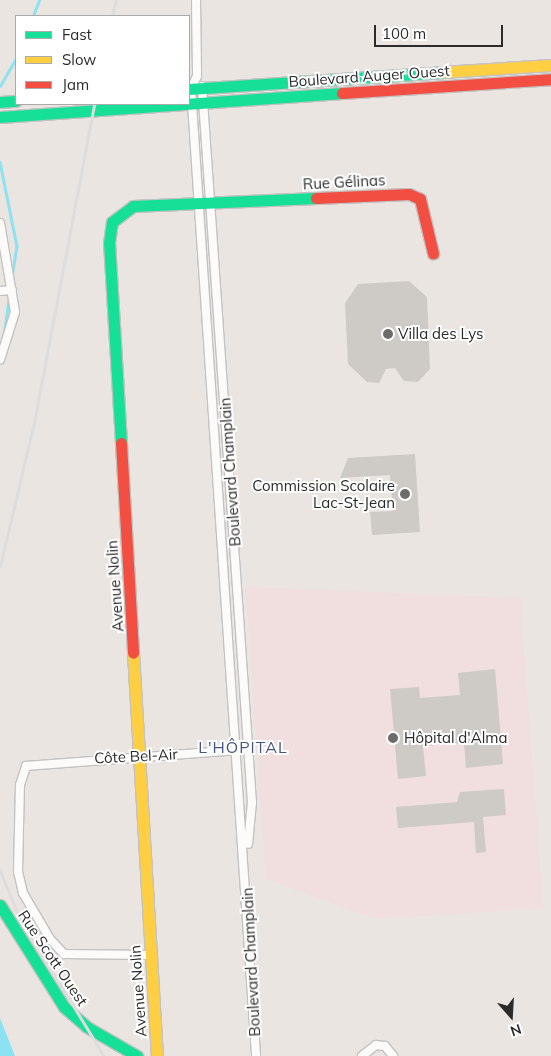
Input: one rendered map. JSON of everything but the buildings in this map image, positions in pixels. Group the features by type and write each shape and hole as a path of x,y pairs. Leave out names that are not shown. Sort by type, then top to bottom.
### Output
{"street":[{"name":"Boulevard Champlain","path":"196,0 197,76 204,89 213,205 252,802 246,869"},
{"name":"Boulevard Auger Ouest","path":"190,89 551,65"},
{"path":"475,70 477,83"},
{"path":"409,74 409,88"},
{"name":"Boulevard Champlain","path":"197,76 190,89 238,750 256,1056"},
{"path":"339,79 341,93"},
{"name":"Boulevard Auger Ouest","path":"192,104 551,79"},
{"path":"0,102 15,100"},
{"name":"Boulevard Auger Ouest","path":"0,117 177,105"},
{"name":"Rue Gélinas","path":"213,205 409,194 420,199 433,253"},
{"name":"Avenue Nolin","path":"157,1056 110,236 118,214 132,206 213,205"},
{"path":"0,223 15,312 0,360"},
{"path":"0,291 12,290"},
{"name":"Côte Bel-Air","path":"150,955 64,954 50,939 23,893 18,872 20,786 26,766 140,755 248,750"},
{"name":"Rue Scott Ouest","path":"0,905 64,1007 87,1027 137,1056"},
{"path":"362,1056 376,1045 385,1046 394,1056"}],"shaded area":[{"name":"Hôpital d'Alma","path":"246,587 520,598 543,908 376,919 266,879"}],"water":[{"path":"0,1018 15,1056 0,1056"}],"waterway":[{"path":"33,15 39,0"},
{"path":"0,86 15,60"},
{"path":"0,162 17,246 12,276"},
{"path":"3,340 9,296"}],"railway":[{"path":"112,15 116,0"},
{"path":"0,566 33,428 94,105"},
{"path":"0,870 19,916 104,1056"}],"traffic: fast":[{"path":"190,89 442,72"},
{"path":"190,104 342,93"},
{"path":"0,102 15,101"},
{"path":"0,117 171,105"},
{"path":"121,443 109,243 112,222 133,206 316,198"},
{"path":"0,905 64,1007 87,1027 137,1056"}],"traffic: slow":[{"path":"442,72 551,65"},
{"path":"133,653 157,1056"}],"traffic: jam":[{"path":"342,93 551,79"},
{"path":"316,198 409,194 420,199 433,253"},
{"path":"121,443 133,653"}],"place":[{"name":"Villa des Lys","path":"388,334"},
{"name":"Commission Scolaire Lac-St-Jean","path":"405,494"},
{"name":"Hôpital d'Alma","path":"393,738"}],"district":[{"name":"L'HÔPITAL","path":"243,747"}]}
